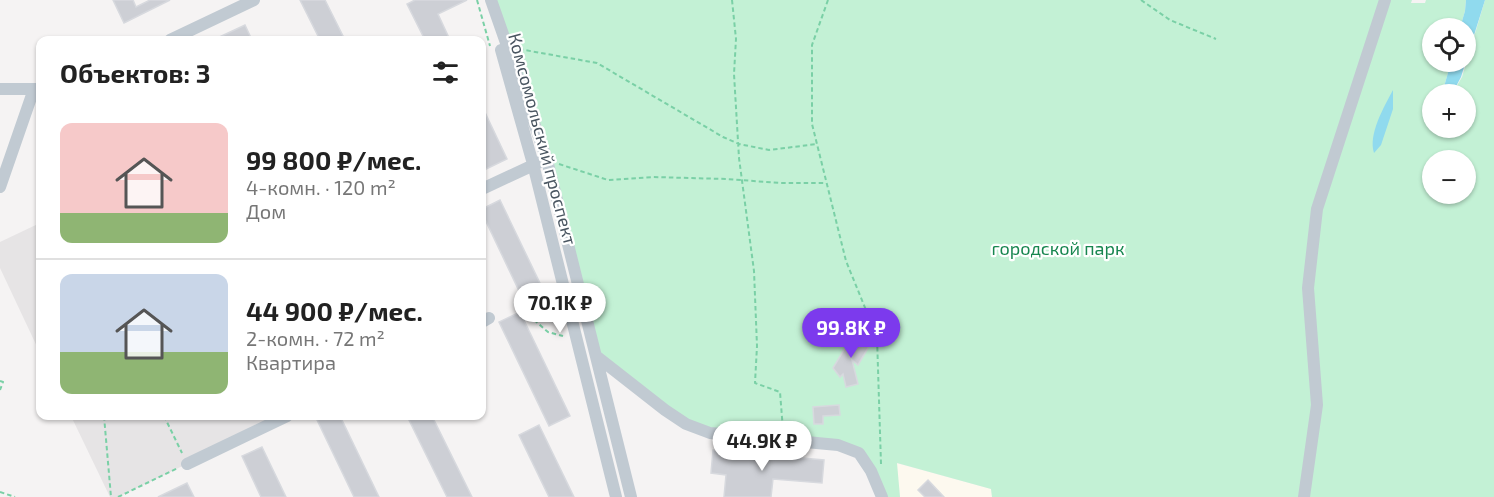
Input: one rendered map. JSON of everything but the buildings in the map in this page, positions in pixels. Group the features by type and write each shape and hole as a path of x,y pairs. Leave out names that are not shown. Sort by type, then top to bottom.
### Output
{"street":[{"path":"178,36 254,0"},
{"name":"Комсомольский проспект","path":"486,0 533,164 616,497"},
{"name":"Комсомольский проспект","path":"491,0 547,160 631,497"},
{"path":"1304,497 1317,405 1308,288 1317,209 1385,0"},
{"path":"0,89 36,89"},
{"path":"0,187 36,92"},
{"path":"486,187 533,164 547,160"},
{"path":"596,356 665,410 686,424 710,433 838,445 859,453 872,471 882,497"},
{"path":"187,464 279,420"}],"path":[{"path":"732,0 736,39 734,74 739,158 754,271 757,346 755,382 780,392 784,439"},
{"path":"828,0 812,45 812,124 846,261 877,337 881,463"},
{"path":"1142,0 1170,20 1216,39"},
{"path":"508,47 597,63 723,137 739,144 769,150 817,144"},
{"path":"547,160 608,180 653,177 826,183"},
{"path":"517,305 548,332 567,337"},
{"path":"0,381 3,382 0,390"},
{"path":"104,420 111,497"},
{"path":"118,497 187,464 166,420"},
{"path":"0,492 15,497"}],"shaded area":[{"path":"36,225 36,344 0,268 0,242"},
{"path":"73,420 279,420 118,497 110,497"},
{"path":"896,463 991,489 992,497 900,497"}],"green space":[{"name":"городской парк","path":"491,0 1412,0 1411,3 1425,3 1426,0 1466,0 1463,18 1422,18 1422,72 1448,72 1445,84 1422,84 1422,138 1476,138 1476,84 1458,84 1463,72 1476,72 1476,30 1485,0 1494,0 1494,497 992,497 991,489 897,463 900,497 882,497 859,453 686,424 596,356 547,160"}],"water":[{"path":"1466,0 1485,0 1476,29 1476,18 1463,18"},
{"path":"1448,72 1463,72 1457,84 1445,84"},
{"path":"1393,90 1393,109 1381,145 1374,153 1375,129"}]}
